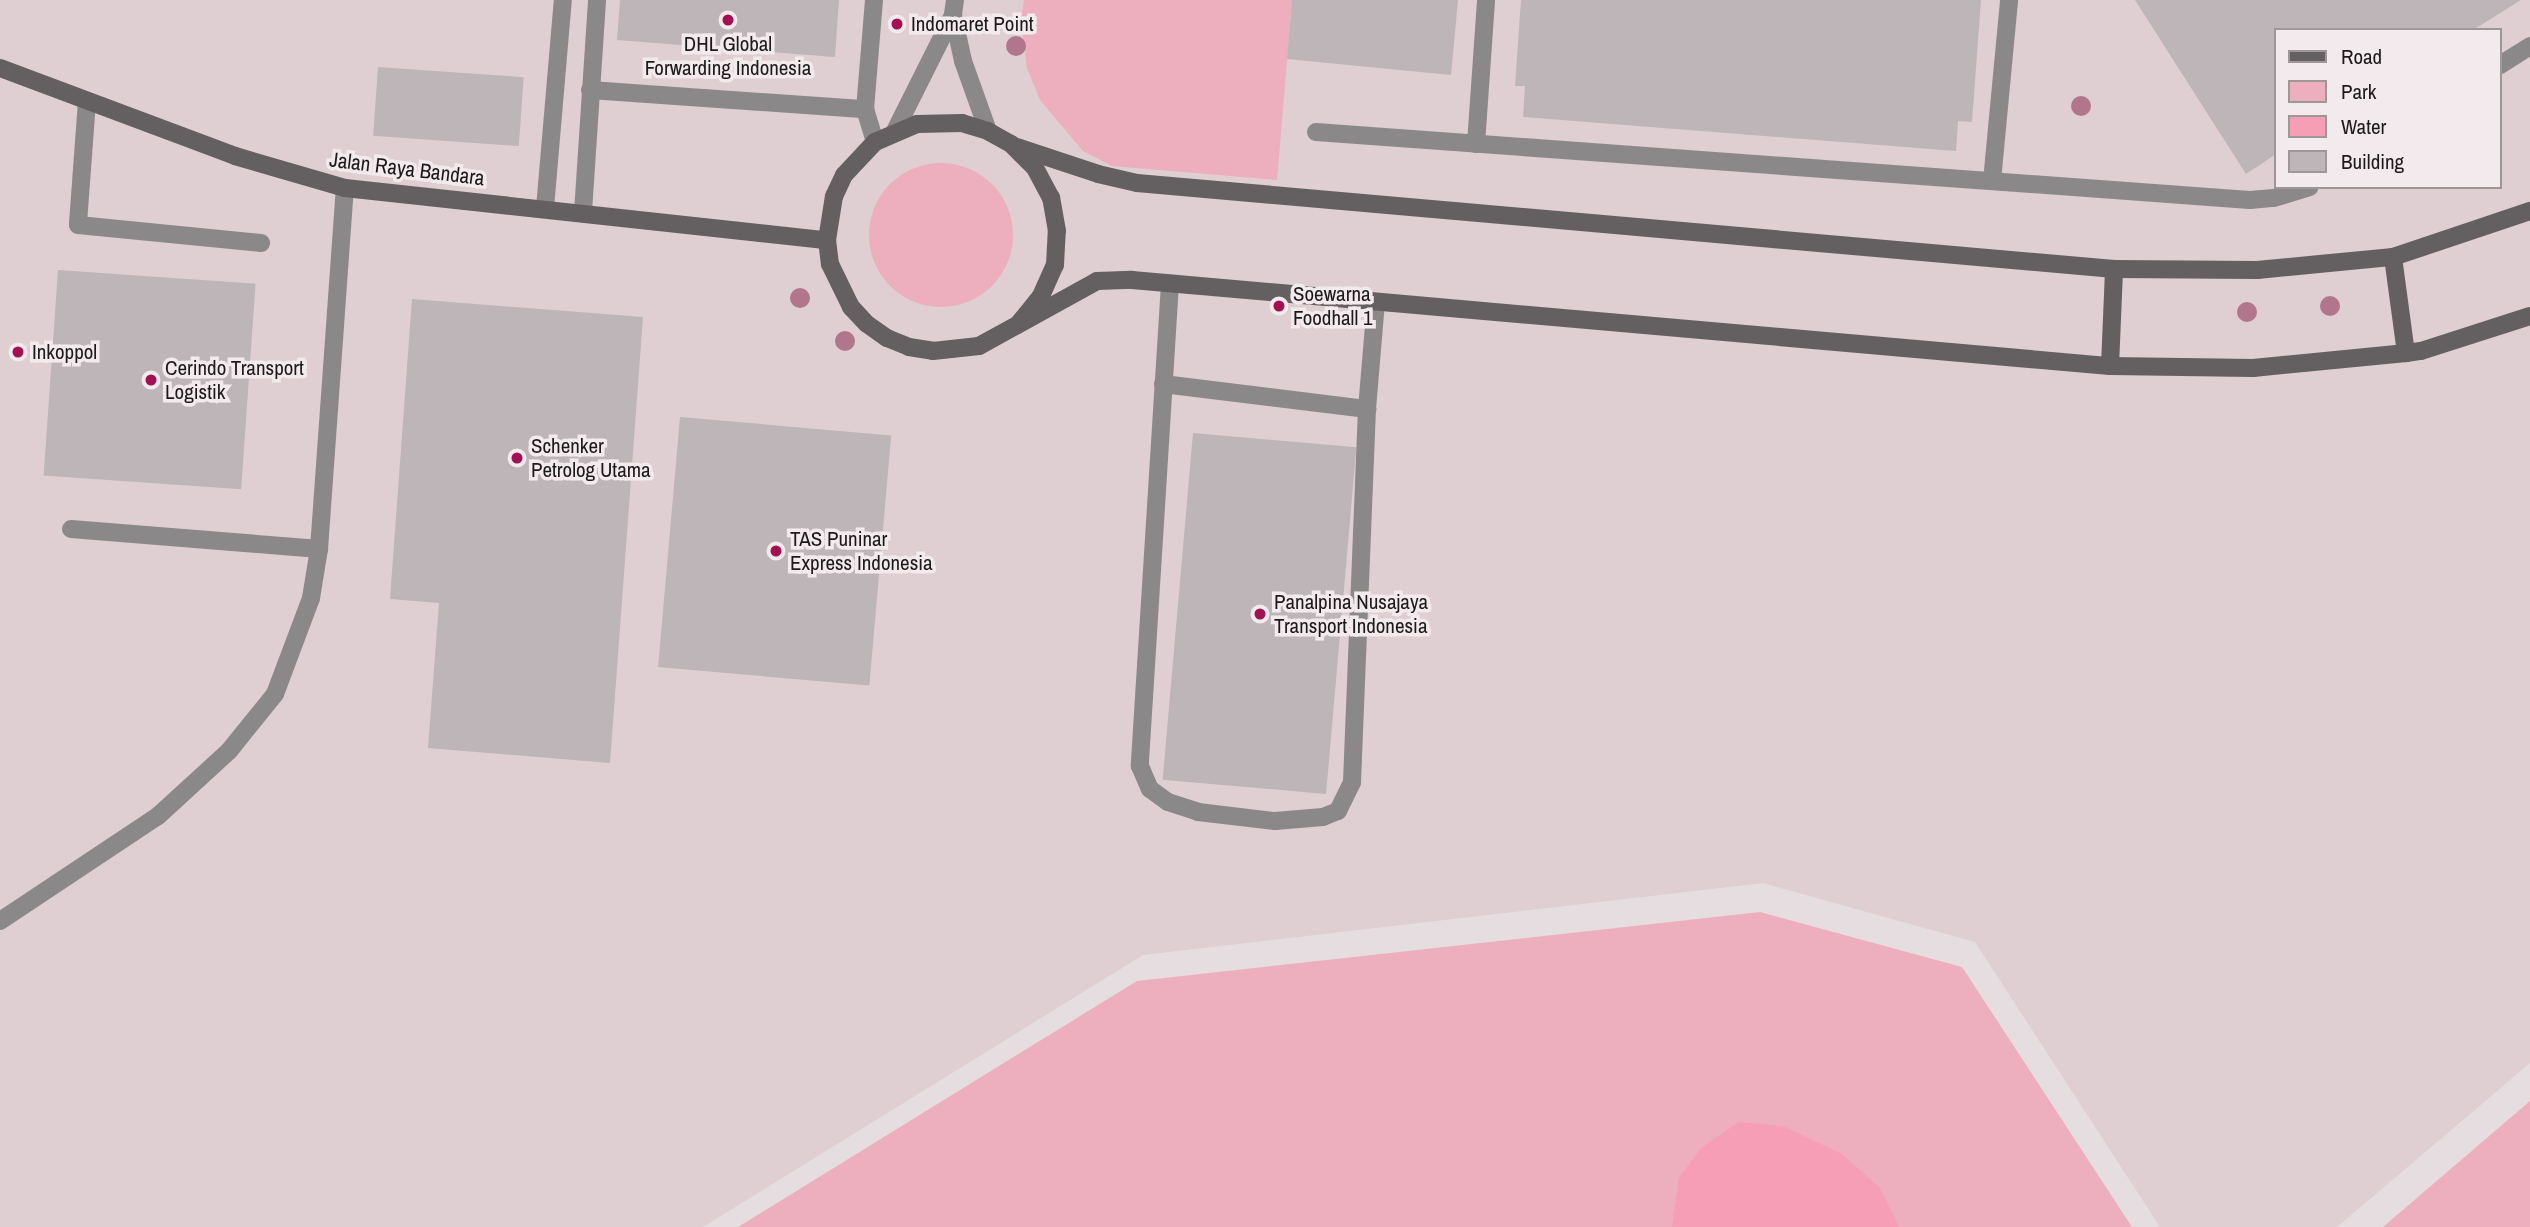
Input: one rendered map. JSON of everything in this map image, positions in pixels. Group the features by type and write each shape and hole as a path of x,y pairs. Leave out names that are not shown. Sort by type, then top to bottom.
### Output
{"street":[{"name":"Jalan Raya Bandara","path":"0,68 234,156 345,188 827,240"},
{"path":"2530,211 2393,257 2257,270 2115,269 1137,183 1098,174 1011,144 988,131 940,122 895,131 875,142 844,175 828,218 827,240 838,286 851,307 887,338 909,347 956,351 990,341 1097,281 1170,284 2110,366 2253,368 2406,353 2421,351 2530,316"},
{"path":"1011,144 1035,168 1051,198 1057,231 1055,265 1041,296 1020,322"},
{"path":"2393,257 2406,353"},
{"path":"2110,366 2115,269"}],"lane":[{"path":"545,208 563,0"},
{"path":"583,212 597,0"},
{"path":"874,0 865,109 875,142"},
{"path":"1476,144 1486,0"},
{"path":"1992,181 2009,0"},
{"path":"895,131 954,8"},
{"path":"954,8 963,61 988,131"},
{"path":"2502,64 2530,46"},
{"path":"590,90 865,109"},
{"path":"88,101 78,225 261,243"},
{"path":"1315,132 2250,200 2274,198 2303,189"},
{"path":"0,922 158,816 229,751 275,694 311,598 319,549 345,188"},
{"path":"1170,284 1140,766 1150,789 1168,802 1198,812 1275,821 1323,817 1338,811 1352,782 1367,410 1376,302"},
{"path":"1163,384 1367,410"},
{"path":"71,529 319,549"}],"shaded area":[{"path":"0,0 2530,0 2530,1063 2337,1227 2160,1227 1975,942 1763,883 1143,955 703,1227 0,1227"}],"green space":[{"path":"1024,0 1292,0 1277,180 1112,166 1083,151 1040,100 1027,68 1021,21"},
{"path":"941,163 969,168 992,184 1008,207 1013,235 1008,263 992,286 969,302 941,307 913,302 890,286 874,263 869,235 874,207 890,184 913,168"},
{"path":"1760,912 1962,967 2132,1227 738,1227 1137,981"},
{"path":"2530,1101 2530,1227 2383,1227"}],"water":[{"path":"1739,1122 1783,1126 1842,1154 1880,1188 1899,1227 1672,1227 1679,1178 1701,1148"}],"building":[{"name":"DHL Global Forwarding Indonesia","path":"620,0 839,0 835,57 617,40"},
{"path":"1292,0 1458,0 1451,75 1287,59"},
{"path":"1521,0 1981,0 1972,122 1958,121 1956,151 1523,117 1525,86 1515,86"},
{"path":"2135,0 2521,0 2476,28 2274,28 2274,155 2246,174"},
{"path":"378,67 524,77 519,146 373,136"},
{"name":"Cerindo Transport Logistik","path":"58,270 256,284 241,489 44,475"},
{"name":"Schenker Petrolog Utama","path":"412,299 643,317 610,763 428,748 439,603 390,599"},
{"name":"TAS Puninar Express Indonesia","path":"680,417 891,435 869,686 658,667"},
{"name":"Panalpina Nusajaya Transport Indonesia","path":"1193,433 1356,447 1326,794 1163,780"}],"place":[{"name":"DHL Global Forwarding Indonesia","path":"728,20"},
{"name":"Indomaret Point","path":"897,24"},
{"name":"Soewarna Foodhall 1","path":"1279,306"},
{"name":"Inkoppol","path":"18,352"},
{"name":"Cerindo Transport Logistik","path":"151,380"},
{"name":"Schenker Petrolog Utama","path":"517,458"},
{"name":"TAS Puninar Express Indonesia","path":"776,551"},
{"name":"Panalpina Nusajaya Transport Indonesia","path":"1260,614"}]}
